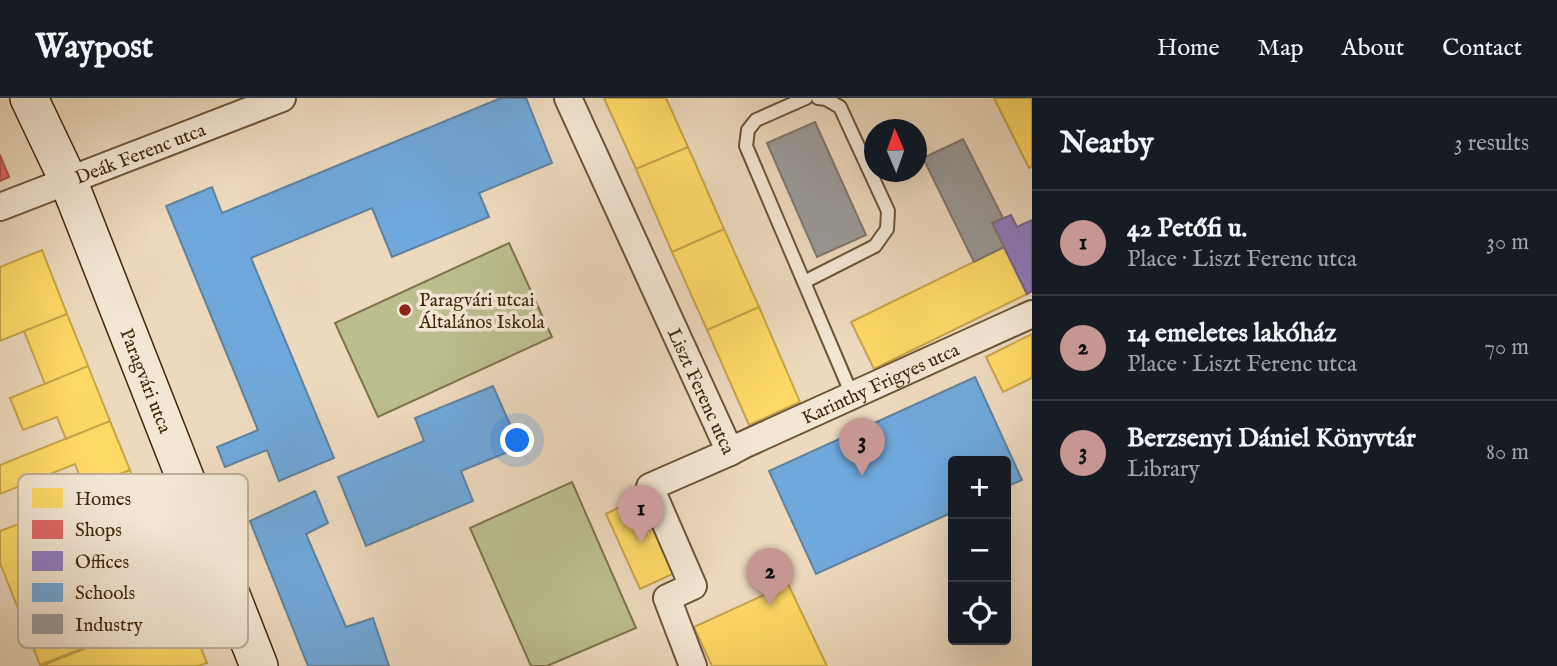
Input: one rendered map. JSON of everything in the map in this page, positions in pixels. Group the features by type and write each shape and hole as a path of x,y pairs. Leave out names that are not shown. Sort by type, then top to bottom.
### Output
{"street":[{"name":"Paragvári utca","path":"29,98 68,180 184,474"},
{"name":"Deák Ferenc utca","path":"0,207 282,98"},
{"name":"Liszt Ferenc utca","path":"568,98 730,452 650,487 693,586 667,598 692,666"},
{"name":"Karinthy Frigyes utca","path":"730,452 1032,314"},
{"name":"Paragvári utca","path":"248,638 259,666"}],"lane":[{"path":"806,98 756,120 748,130 746,146 852,395"},
{"path":"804,282 875,246 887,229 888,211 840,107 827,99 818,98"}],"green space":[{"path":"509,243 552,337 378,417 335,323"},
{"path":"572,482 636,628 547,666 531,666 470,528"}],"building: Homes":[{"path":"604,98 666,98 688,147 636,169"},
{"path":"994,98 1032,98 1032,167 1029,168"},
{"path":"688,147 724,229 672,252 636,169"},
{"path":"724,229 759,307 707,330 672,252"},
{"path":"1004,247 1027,294 874,369 851,322"},
{"path":"42,250 67,314 0,341 0,267"},
{"path":"759,307 800,402 749,425 707,330"},
{"path":"67,314 88,366 45,384 24,331"},
{"path":"1032,334 1032,378 1003,392 986,357"},
{"path":"88,366 110,421 66,439 57,417 23,430 10,398"},
{"path":"110,421 130,470 120,474 79,474 75,464 50,474 18,474 18,487 0,494 0,465"},
{"path":"641,496 677,572 640,589 606,514"},
{"path":"18,524 17,606 0,563 0,531"},
{"path":"788,584 827,666 712,666 694,627"},
{"path":"33,648 81,648 81,649 40,665"},
{"path":"86,648 201,648 207,663 198,666 41,666"}],"building: Shops":[{"path":"0,155 9,177 0,181"}],"building: Offices":[{"path":"1011,215 1017,227 1032,220 1032,291 1027,294 992,223"}],"building: Schools":[{"path":"501,98 526,98 552,163 479,193 489,217 392,257 372,208 251,258 334,458 279,481 267,450 225,467 217,447 258,430 166,206 212,187 222,213"},
{"path":"975,377 1022,480 1011,485 1011,456 948,456 948,514 816,574 769,471"},
{"path":"493,386 520,447 461,471 473,501 366,546 338,477 424,441 415,418"},
{"path":"315,491 328,523 306,534 346,627 373,618 389,666 308,666 250,521"}],"building: Industry":[{"path":"815,122 866,235 817,257 767,143"},
{"path":"963,139 1003,218 992,223 1004,247 974,262 927,166 927,156"}],"place":[{"name":"Paragvári utcai Általános Iskola","path":"405,310"},
{"name":"Berzsenyi Dániel Könyvtár","path":"862,476"},
{"name":"42 Petőfi u.","path":"641,543"},
{"name":"14 emeletes lakóház","path":"770,606"}]}
